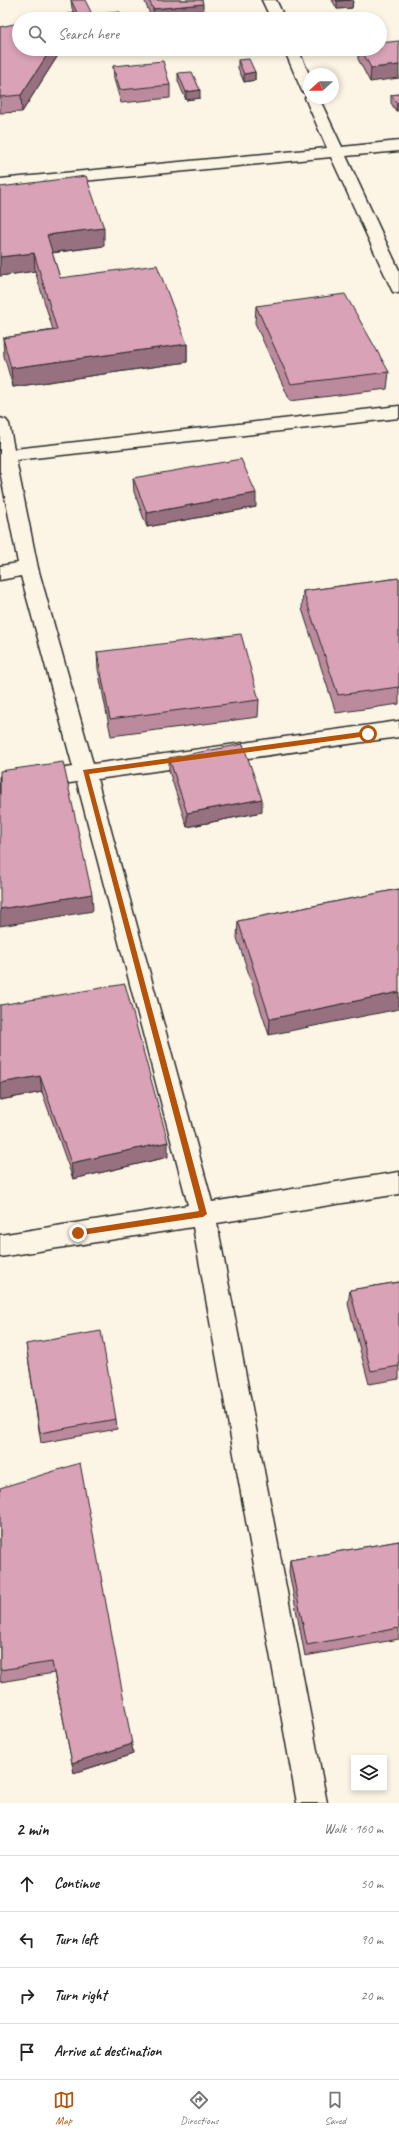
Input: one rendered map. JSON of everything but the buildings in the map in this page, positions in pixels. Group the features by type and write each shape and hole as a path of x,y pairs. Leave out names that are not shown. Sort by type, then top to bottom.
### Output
{"street":[{"path":"269,0 275,12"},
{"path":"294,56 303,76"},
{"path":"315,104 399,288"},
{"path":"0,184 399,146"},
{"path":"4,456 399,412"},
{"path":"0,424 4,456 28,568 85,772 203,1214 312,1803"},
{"path":"0,573 28,568"},
{"path":"0,785 85,772 399,730"},
{"path":"0,1246 399,1183"}],"route":[{"path":"78,1233 203,1214 85,772 368,734"}]}
